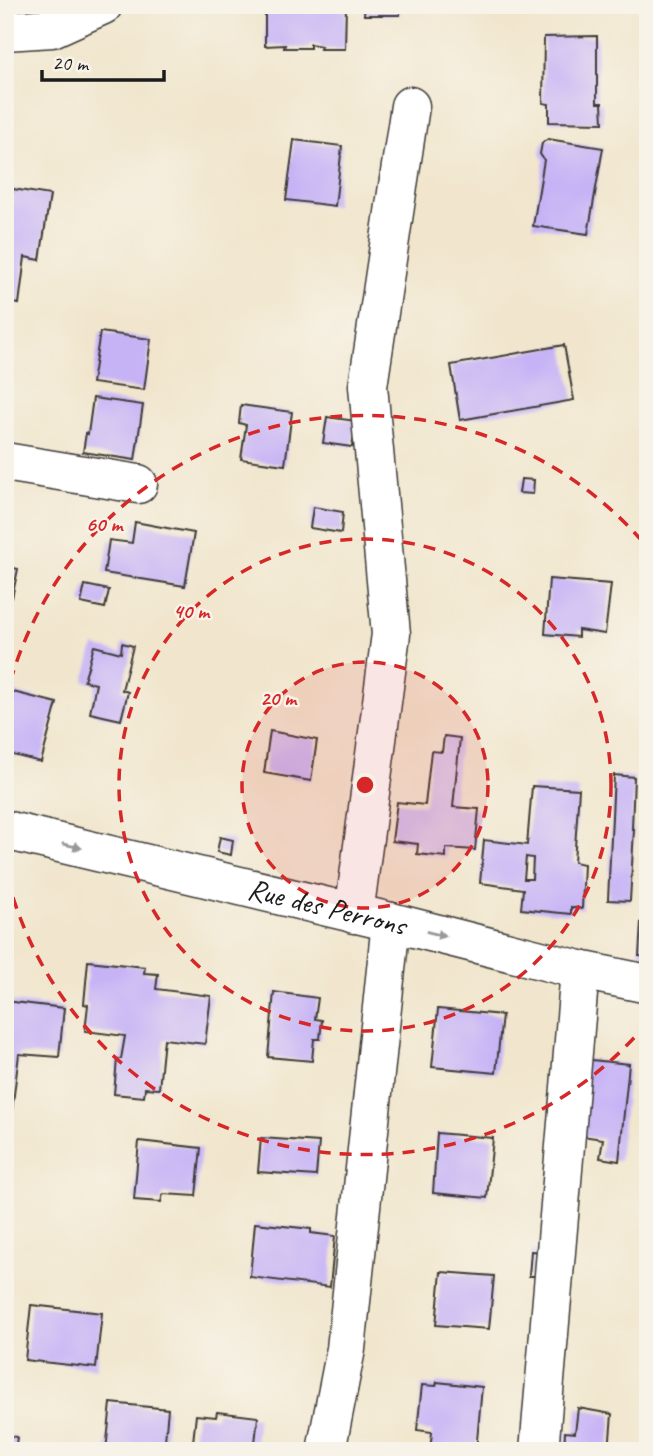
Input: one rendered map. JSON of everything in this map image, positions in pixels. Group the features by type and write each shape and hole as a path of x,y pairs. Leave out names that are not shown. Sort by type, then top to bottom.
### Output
{"street":[{"path":"5,30 52,28 103,5"},
{"path":"326,1451 346,1349 391,635 368,386 410,106"},
{"path":"5,462 138,484"},
{"name":"Rue des Perrons","path":"5,830 580,970 648,984"},
{"path":"539,1451 580,970"}],"building":[{"path":"265,5 346,5 345,49 320,49 321,46 310,44 310,48 265,46"},
{"path":"365,5 432,5 432,10 400,10 400,15 364,15"},
{"path":"597,36 597,103 602,103 603,123 549,122 549,104 543,103 544,37"},
{"path":"548,139 603,148 588,234 533,226 544,160 540,154 542,143"},
{"path":"294,140 342,146 335,206 286,200"},
{"path":"13,189 50,195 40,260 25,257 19,304 5,302 5,207 10,208"},
{"path":"100,332 151,339 144,390 92,383"},
{"path":"564,345 574,400 460,420 451,365"},
{"path":"93,398 143,405 135,460 83,452"},
{"path":"241,405 292,412 285,465 241,459 246,425 239,423"},
{"path":"327,417 356,421 352,447 323,443"},
{"path":"521,479 534,480 533,494 519,493"},
{"path":"313,507 343,512 341,533 310,528"},
{"path":"135,522 194,533 185,586 104,573 109,540 132,543"},
{"path":"5,566 18,569 12,598 5,597"},
{"path":"549,579 611,584 605,634 578,630 578,637 545,634"},
{"path":"85,585 109,590 105,608 81,603"},
{"path":"122,643 133,646 122,690 128,692 121,720 90,713 96,684 84,681 94,646 121,653"},
{"path":"5,690 57,703 41,762 5,753"},
{"path":"270,731 317,740 311,781 264,773"},
{"path":"444,736 460,738 453,807 479,809 475,850 446,848 446,857 417,854 418,844 392,841 397,802 425,805 431,751 442,752"},
{"path":"614,775 634,777 630,901 608,900"},
{"path":"532,786 579,789 574,862 584,864 582,909 571,907 571,914 521,909 523,889 480,883 484,840 527,845","holes":["526,857 533,858 532,879 524,879"]},
{"path":"220,837 233,840 231,855 217,852"},
{"path":"641,922 648,923 648,957 639,956"},
{"path":"88,961 145,967 144,973 158,974 156,989 211,996 205,1044 164,1039 159,1089 145,1088 144,1097 114,1094 117,1059 121,1059 125,1036 85,1031 88,1005 84,1004"},
{"path":"274,992 318,998 315,1019 322,1020 320,1039 314,1039 312,1061 268,1057"},
{"path":"5,1001 64,1008 59,1057 19,1054 11,1119 5,1118"},
{"path":"438,1009 502,1015 496,1073 432,1067"},
{"path":"582,1059 629,1064 619,1161 600,1158 603,1139 575,1135"},
{"path":"437,1133 493,1138 487,1198 433,1193"},
{"path":"261,1138 319,1142 316,1176 258,1172"},
{"path":"139,1141 201,1148 196,1196 163,1194 161,1202 134,1200"},
{"path":"255,1223 311,1229 311,1233 335,1236 330,1287 250,1277"},
{"path":"531,1251 544,1252 542,1276 529,1276"},
{"path":"441,1272 494,1276 489,1329 436,1325"},
{"path":"31,1305 102,1313 96,1368 25,1360"},
{"path":"437,1382 482,1387 476,1451 430,1451 432,1432 417,1430 422,1385 436,1386"},
{"path":"111,1403 168,1409 164,1451 106,1451"},
{"path":"578,1408 612,1414 609,1451 564,1451 565,1432 575,1433"},
{"path":"217,1412 258,1417 254,1451 192,1451 196,1415 216,1417"},
{"path":"5,1435 17,1437 15,1451 5,1451"}]}
